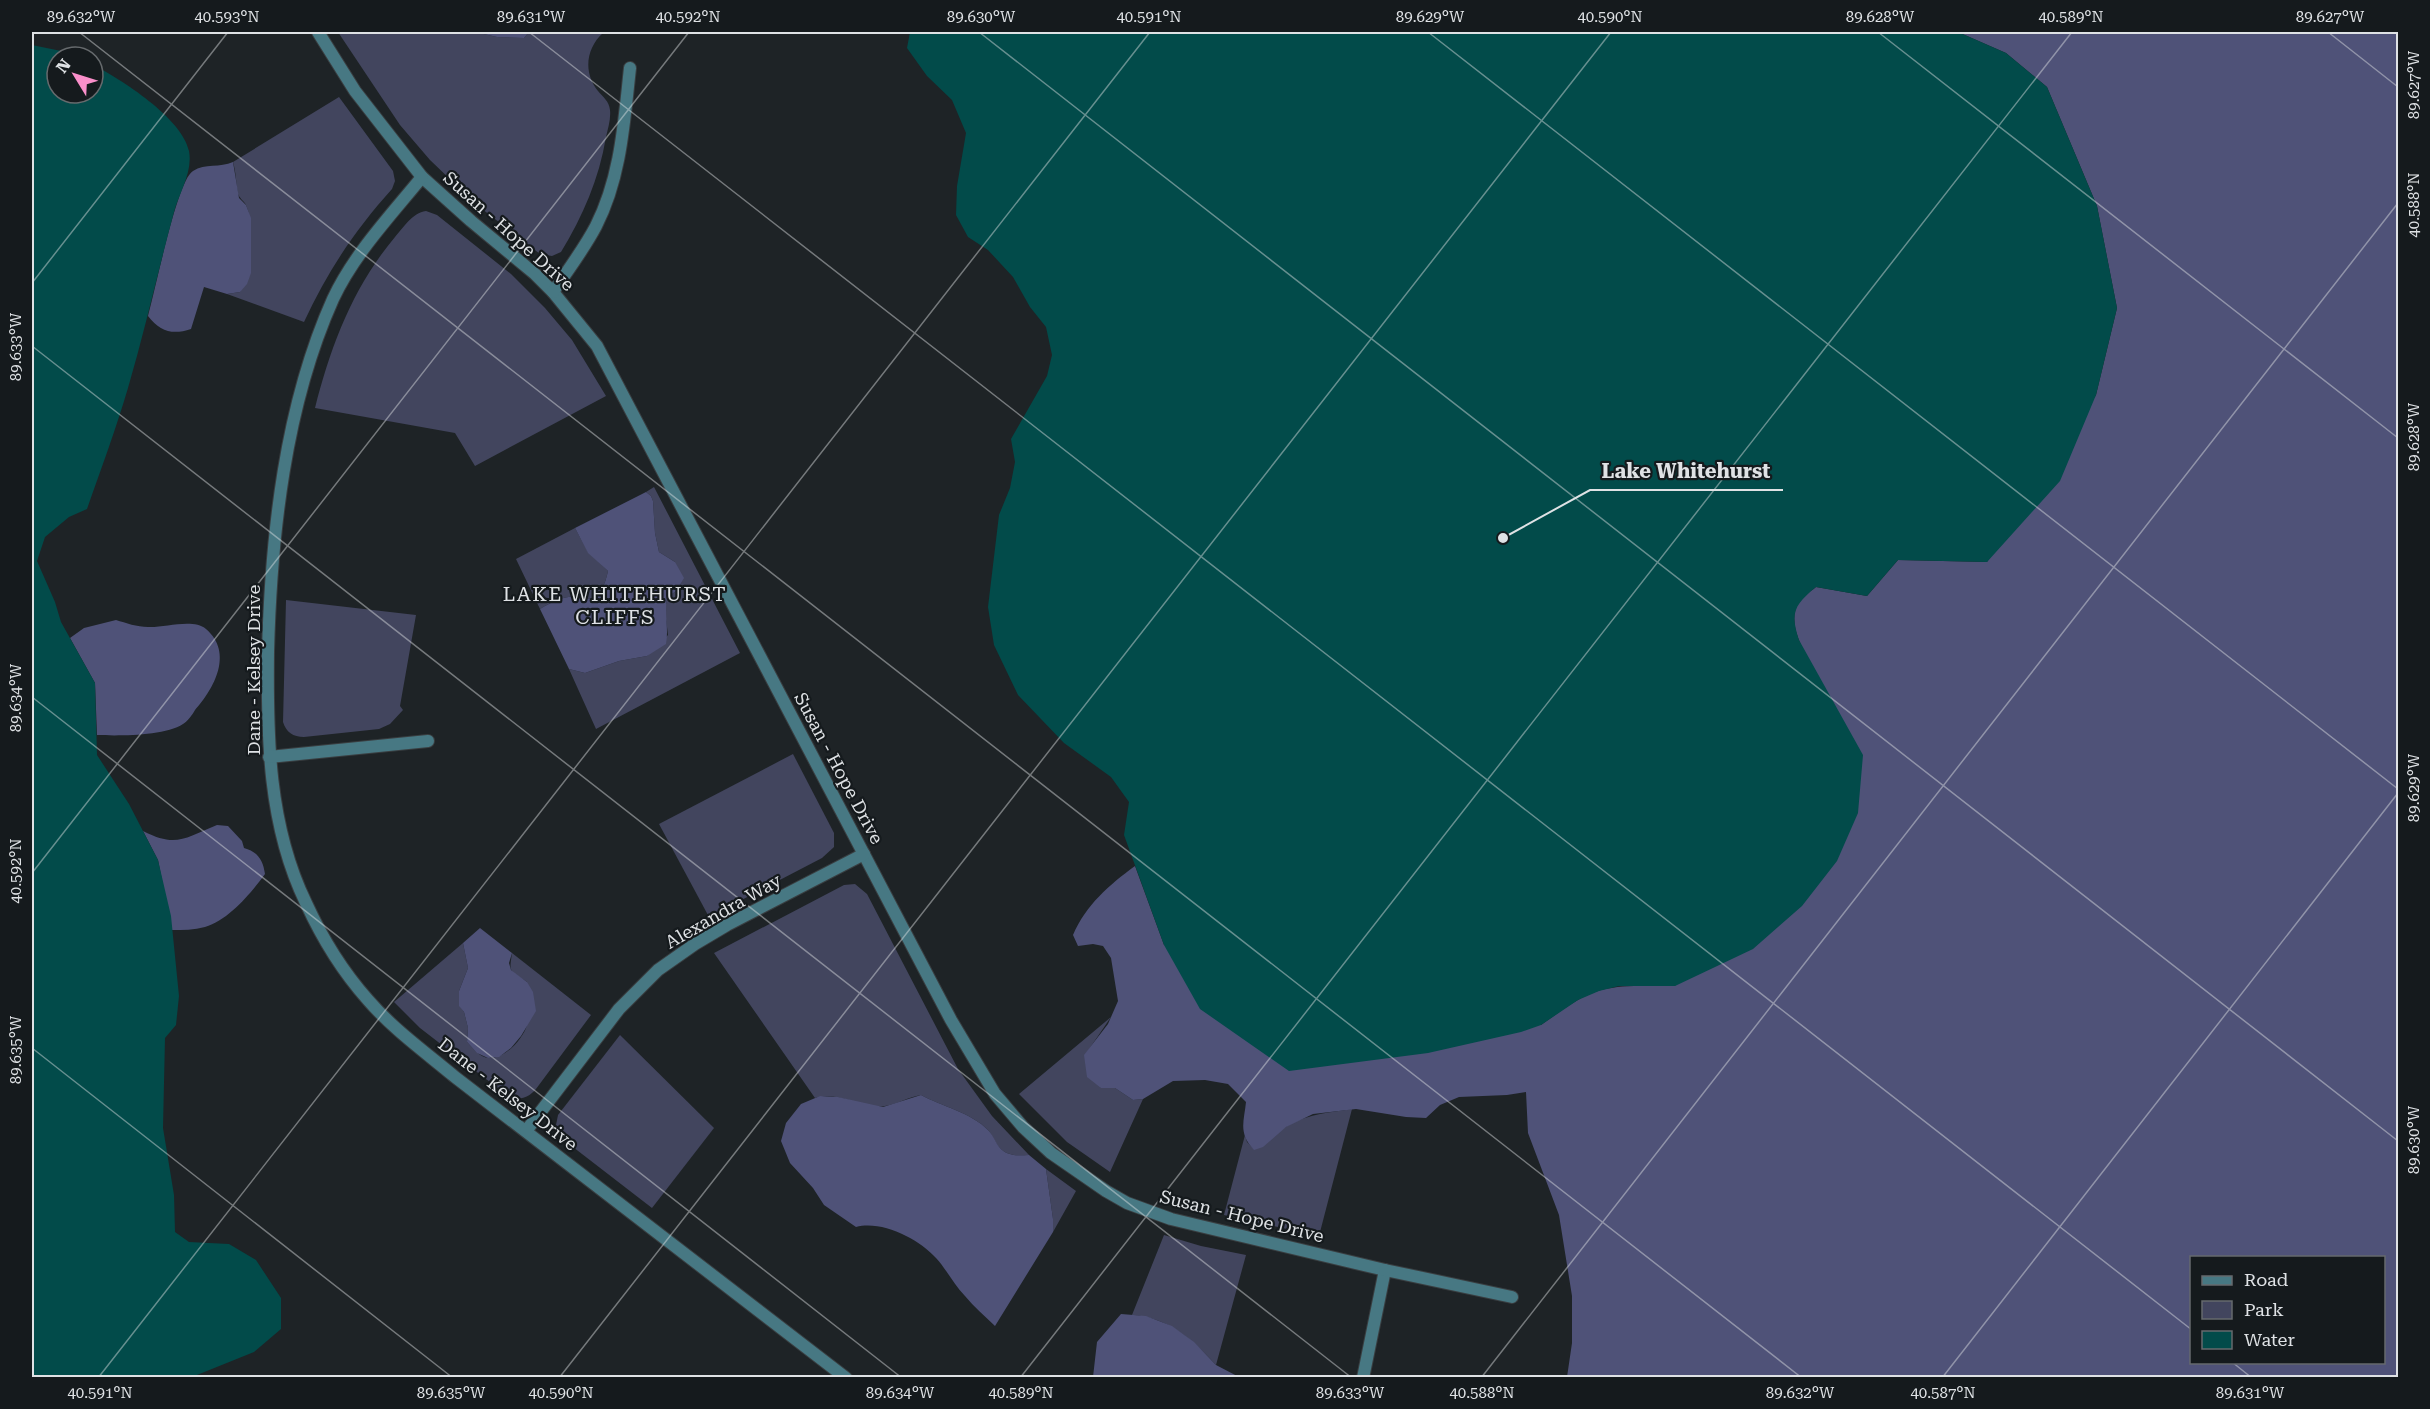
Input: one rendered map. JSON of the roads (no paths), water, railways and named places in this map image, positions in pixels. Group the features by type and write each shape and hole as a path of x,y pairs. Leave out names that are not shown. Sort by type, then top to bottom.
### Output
{"street":[{"name":"Susan - Hope Drive","path":"318,32 355,91 423,177 553,292 585,329 609,365 951,1020 984,1076 1007,1109 1051,1153 1127,1203 1171,1219 1384,1270 1512,1297"},
{"path":"553,292 587,243 612,187 622,144 630,68"},
{"name":"Dane - Kelsey Drive","path":"423,177 361,254 334,296 315,342 298,402 281,496 270,592 267,714 269,757 277,814 294,874 306,904 342,967 369,1001 401,1032 846,1377"},
{"path":"269,757 428,741"},
{"name":"Alexandra Way","path":"526,1131 619,1009 658,970 727,925 864,854"},
{"path":"1363,1377 1384,1270"}],"water":[{"path":"910,32 1958,32 2006,53 2047,87 2097,206 2117,308 2096,395 2060,481 1987,562 1898,560 1867,596 1816,587 1803,599 1796,610 1795,623 1799,640 1863,755 1858,813 1837,861 1802,906 1753,949 1675,986 1619,986 1599,991 1578,1000 1541,1025 1521,1032 1428,1053 1289,1071 1200,1009 1164,945 1124,835 1129,802 1111,777 1064,743 1018,695 994,645 988,607 999,515 1010,488 1015,462 1011,439 1047,376 1052,355 1046,327 1030,307 1013,277 988,250 968,237 956,215 957,186 966,133 952,100 927,76 907,48"},
{"path":"32,45 45,48 45,105 105,105 105,72 134,90 163,113 184,138 189,151 187,175 174,212 128,388 87,509 69,517 45,537 37,561 61,622 95,683 97,755 129,804 158,860 171,916 179,996 176,1025 165,1038 163,1128 174,1195 175,1232 189,1242 229,1244 256,1260 281,1298 281,1329 254,1352 192,1377 32,1377"}],"place":[{"name":"Lake Whitehurst","path":"1503,538"}],"district":[{"name":"LAKE WHITEHURST CLIFFS","path":"615,606"}]}
